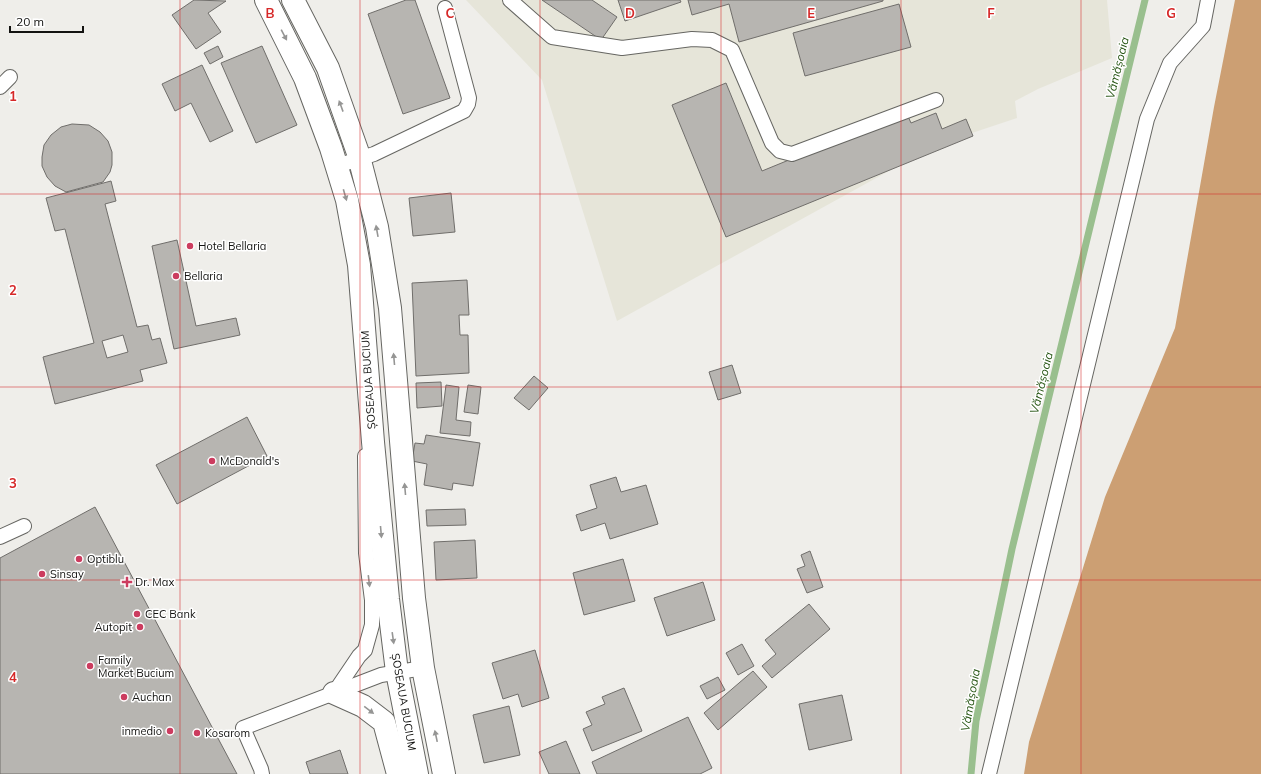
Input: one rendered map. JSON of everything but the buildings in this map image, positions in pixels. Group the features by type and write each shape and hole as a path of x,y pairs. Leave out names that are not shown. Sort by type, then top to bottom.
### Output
{"main road":[{"name":"ȘOSEAUA BUCIUM","path":"266,0 305,78 337,166 347,200 359,265 373,442 388,600 397,672 417,774"},
{"path":"293,0 328,68 359,159 377,227 390,308 414,598 422,668 444,774"},
{"path":"334,693 363,706 384,722 398,774"}],"lane":[{"path":"510,0 552,37 622,48 692,39 712,40 725,46 732,50 772,143 780,151 792,154 936,100"},
{"path":"989,774 1147,119 1170,63 1203,26 1208,0"},
{"path":"337,166 374,154 464,112 469,98 445,8"},
{"path":"334,693 359,656 365,650 372,625 372,600 366,545 365,459 367,360"},
{"path":"0,537 24,526"},
{"path":"262,774 243,728 381,675 422,668"}],"shaded area":[{"path":"466,0 1107,0 1112,58 1038,89 1015,101 1017,118 936,145 617,321 542,80"},
{"path":"1235,0 1261,0 1261,774 1024,774 1029,742 1105,497 1175,328 1214,107"}],"waterway":[{"name":"Vămășoaia","path":"971,774 976,721 1012,549 1145,0"}],"place":[{"name":"Hotel Bellaria","path":"190,246"},
{"name":"Bellaria","path":"176,276"},
{"name":"McDonald's","path":"212,461"},
{"name":"Optiblu","path":"79,559"},
{"name":"Sinsay","path":"42,574"},
{"name":"Dr. Max","path":"127,582"},
{"name":"CEC Bank","path":"137,614"},
{"name":"Autopit","path":"140,627"},
{"name":"Family Market Bucium","path":"90,666"},
{"name":"Auchan","path":"124,697"},
{"name":"inmedio","path":"170,731"},
{"name":"Kosarom","path":"197,733"}]}
